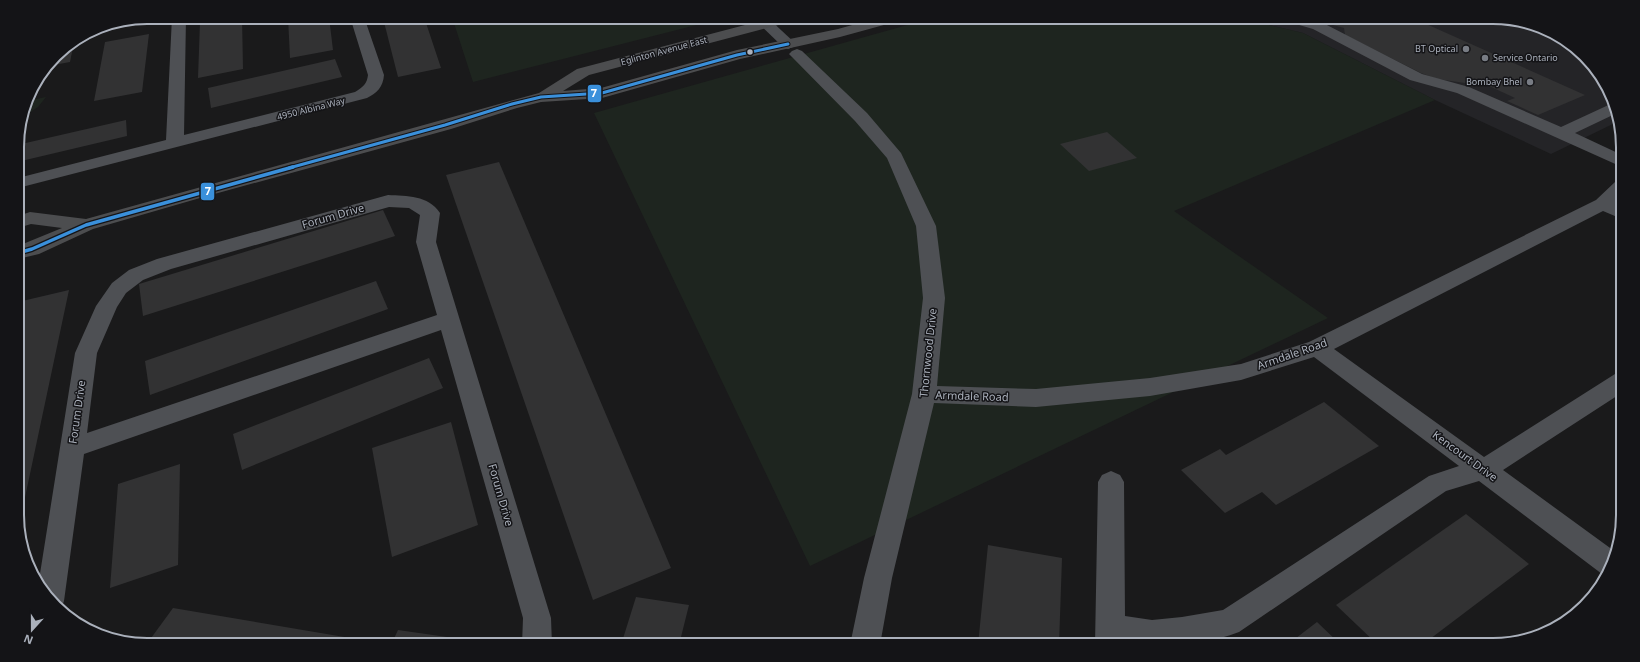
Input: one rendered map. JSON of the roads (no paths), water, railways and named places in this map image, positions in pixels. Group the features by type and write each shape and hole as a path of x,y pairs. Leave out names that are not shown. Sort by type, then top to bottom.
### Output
{"main road":[{"name":"Eglinton Avenue East","path":"542,97 583,72 748,24"},
{"name":"Eglinton Avenue East","path":"24,251 86,225 542,97 602,92 737,55 792,49 872,24"},
{"name":"Eglinton Avenue East","path":"24,220 30,218 86,225"}],"street":[{"path":"175,142 179,24"},
{"name":"4950 Albina Way","path":"24,181 175,142 343,101 361,95 373,88 376,81 376,74 360,24"},
{"name":"Thornwood Drive","path":"766,24 861,117 895,156 926,226 934,298 924,394 878,578 866,638"},
{"path":"1311,24 1318,26 1416,77 1463,90 1616,159"},
{"path":"1561,133 1610,110"},
{"name":"Armdale Road","path":"924,394 1036,398 1150,387 1240,372 1317,348 1603,204 1616,192"},
{"name":"Forum Drive","path":"51,592 86,353 107,306 119,288 136,275 164,264 388,201 414,202 430,213 426,242 537,618 537,638"},
{"path":"1603,204 1616,210"},
{"path":"72,448 449,319"},
{"name":"Kencourt Drive","path":"1317,348 1607,561"},
{"path":"1111,482 1110,636 1182,631 1229,622 1438,483 1483,470 1616,384"}],"place":[{"name":"BT Optical","path":"1466,49"},
{"name":"Service Ontario","path":"1485,58"},
{"name":"Bombay Bhel","path":"1530,82"}]}
